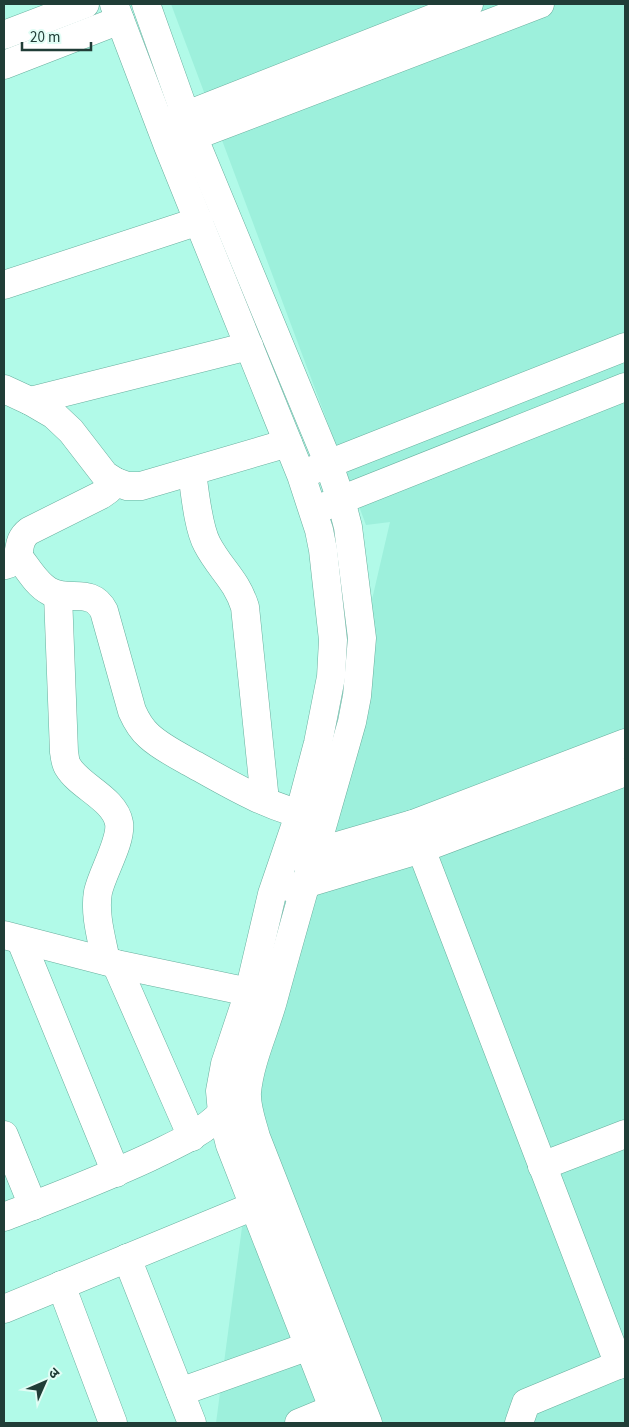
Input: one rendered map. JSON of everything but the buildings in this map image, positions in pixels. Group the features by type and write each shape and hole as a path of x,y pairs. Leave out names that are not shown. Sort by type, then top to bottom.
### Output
{"street":[{"path":"4,34 85,4"},
{"path":"146,4 189,126 328,462 341,500 349,536 362,638 357,696 352,722 312,817 284,861 272,894 249,992 224,1064 220,1091 222,1113 230,1145 336,1416 299,1423"},
{"path":"164,136 469,4"},
{"path":"189,126 540,4"},
{"path":"4,65 117,12 164,136 301,475 313,512 323,550 333,640 331,677 312,817 315,852 304,884 273,1002 251,1071 247,1106 256,1137 368,1423"},
{"path":"4,285 199,221"},
{"path":"30,401 249,346"},
{"path":"301,475 328,462 625,347"},
{"path":"313,512 625,387"},
{"path":"4,389 54,415 71,431 105,475 126,486 141,486 288,442"},
{"path":"192,472 203,534 216,557 234,581 241,594 245,608 265,801"},
{"path":"116,482 100,495 22,536 11,561 49,592 58,595 93,597 100,602 132,711 139,725 149,736 163,747 231,785 265,801 312,817"},
{"path":"58,595 64,752 67,766 76,778 115,811 119,823 119,834 100,886 97,907 111,962 192,1137"},
{"path":"272,894 421,849 624,775 619,746 413,824 284,861"},
{"path":"413,824 542,1166 622,1363 526,1403 520,1423"},
{"path":"13,938 111,962 249,992"},
{"path":"13,938 116,1173"},
{"path":"4,1217 116,1173 192,1137 208,1127 222,1113"},
{"path":"542,1166 625,1134"},
{"path":"4,1135 33,1206"},
{"path":"4,1309 254,1206"},
{"path":"127,1258 192,1423"},
{"path":"61,1285 113,1423"},
{"path":"180,1392 309,1346"}],"shaded area":[{"path":"171,4 625,4 625,1423 216,1423 263,1069 390,522 366,525"}]}
